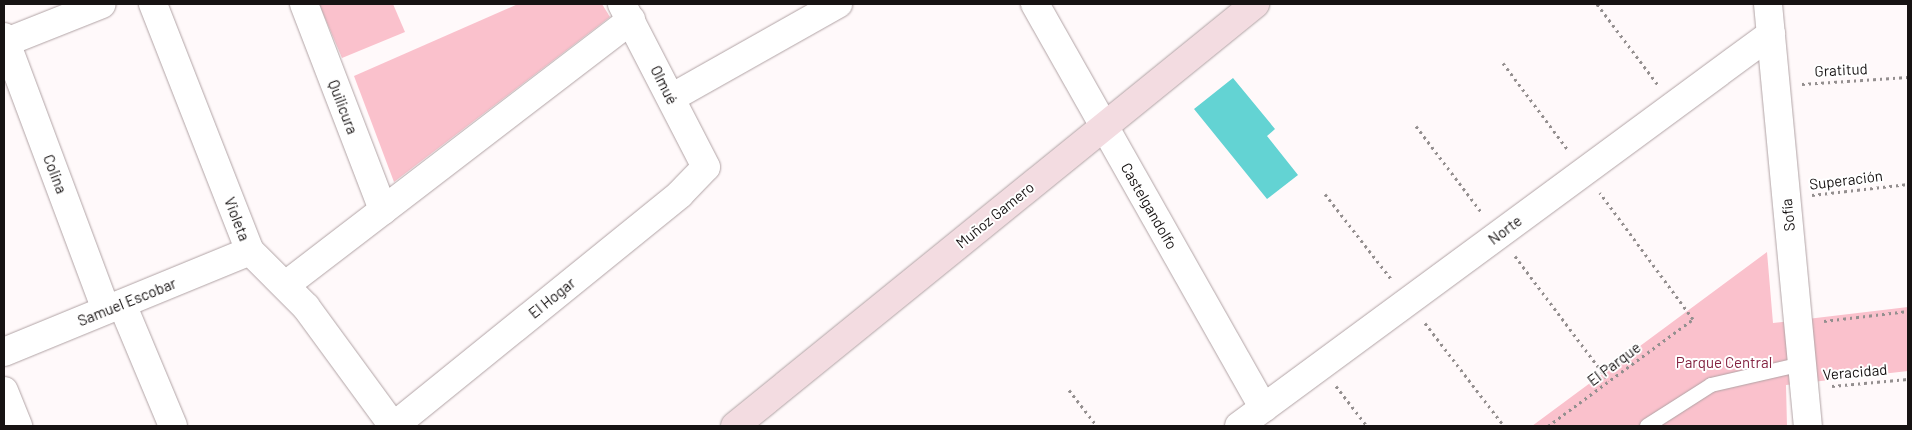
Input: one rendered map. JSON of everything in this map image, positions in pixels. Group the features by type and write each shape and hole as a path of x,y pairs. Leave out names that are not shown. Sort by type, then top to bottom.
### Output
{"street":[{"path":"4,41 102,4"},
{"name":"Violeta","path":"153,4 250,251 286,284 393,426"},
{"name":"Quilicura","path":"304,4 383,210"},
{"path":"671,98 838,4"},
{"name":"Castelgandolfo","path":"1035,4 1264,408"},
{"name":"Muñoz Gamero","path":"735,426 1255,4"},
{"name":"Sofía","path":"1768,4 1808,426"},
{"path":"286,284 383,210 627,12"},
{"name":"Olmué","path":"627,12 706,167"},
{"name":"Norte","path":"1240,426 1771,34"},
{"name":"Colina","path":"4,41 114,307 173,426"},
{"name":"El Hogar","path":"393,426 680,194 706,167"},
{"name":"Samuel Escobar","path":"4,352 250,251"},
{"path":"4,391 18,426"}],"lane":[{"path":"1647,426 1711,385 1804,376"}],"path":[{"path":"1597,4 1673,106"},
{"name":"Gratitud","path":"1776,86 1908,77"},
{"name":"Superación","path":"1786,198 1908,184"},
{"path":"1798,324 1908,311"},
{"name":"El Parque","path":"1548,426 1693,319"},
{"path":"1320,366 1367,426"},
{"name":"Veracidad","path":"1804,376 1908,379"},
{"path":"1069,390 1097,426"}],"green space":[{"path":"319,4 393,4 405,32 342,58"},
{"path":"518,4 602,4 610,17 394,182 354,76"},
{"name":"Parque Central","path":"1767,252 1773,323 1908,307 1908,371 1786,385 1787,426 1532,426"}],"building":[{"path":"1233,78 1275,129 1267,136 1298,175 1267,199 1194,109"}]}
